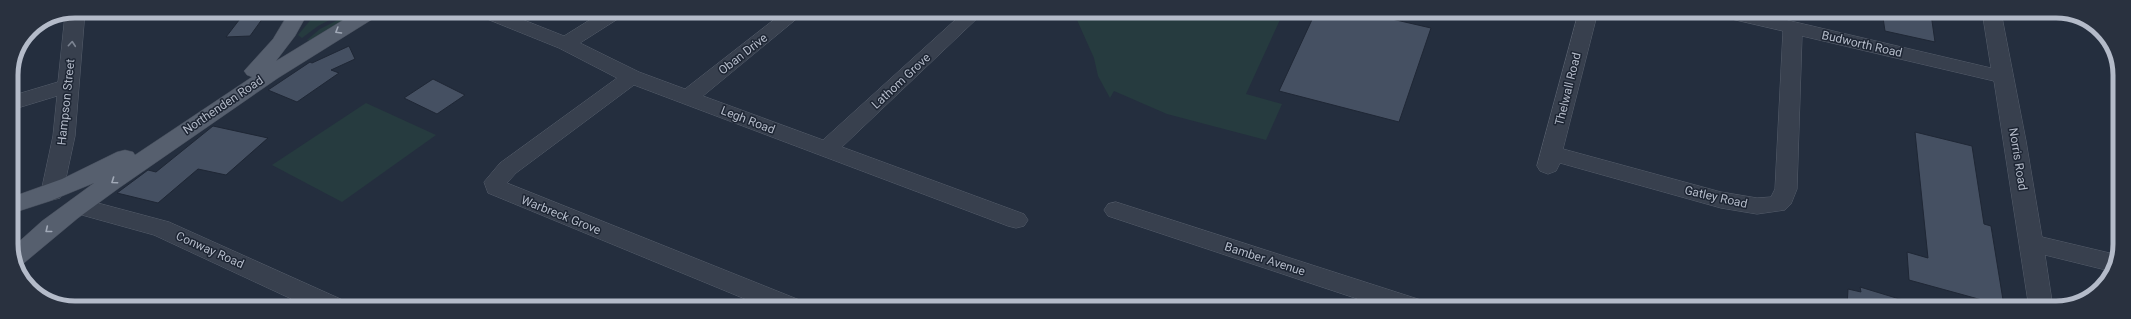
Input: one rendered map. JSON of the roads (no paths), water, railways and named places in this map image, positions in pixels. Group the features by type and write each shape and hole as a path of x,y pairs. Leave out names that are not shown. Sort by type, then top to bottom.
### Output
{"main road":[{"name":"Northenden Road","path":"18,203 52,192 104,170 159,136 253,72 274,53 287,36 296,18"},
{"name":"Northenden Road","path":"19,255 79,206 266,76 361,18"}],"street":[{"name":"Hampson Street","path":"52,192 64,136 74,18"},
{"name":"Legh Road","path":"501,18 566,44 632,77 1016,220"},
{"path":"566,44 606,18"},
{"name":"Oban Drive","path":"689,97 788,18"},
{"name":"Lathom Grove","path":"826,150 968,18"},
{"name":"Thelwall Road","path":"1550,160 1587,18"},
{"name":"Budworth Road","path":"1751,18 2003,77"},
{"name":"Norris Road","path":"1992,18 2032,243 2040,301"},
{"name":"Gatley Road","path":"1550,160 1721,200 1757,206 1777,204 1783,198 1786,189 1793,28"},
{"name":"Warbreck Grove","path":"632,77 508,168 495,182 496,188 776,301"},
{"path":"18,102 68,92"},
{"name":"Conway Road","path":"79,206 161,228 321,301"},
{"name":"Bamber Avenue","path":"1116,210 1394,301"},
{"path":"2032,243 2110,262"}]}
